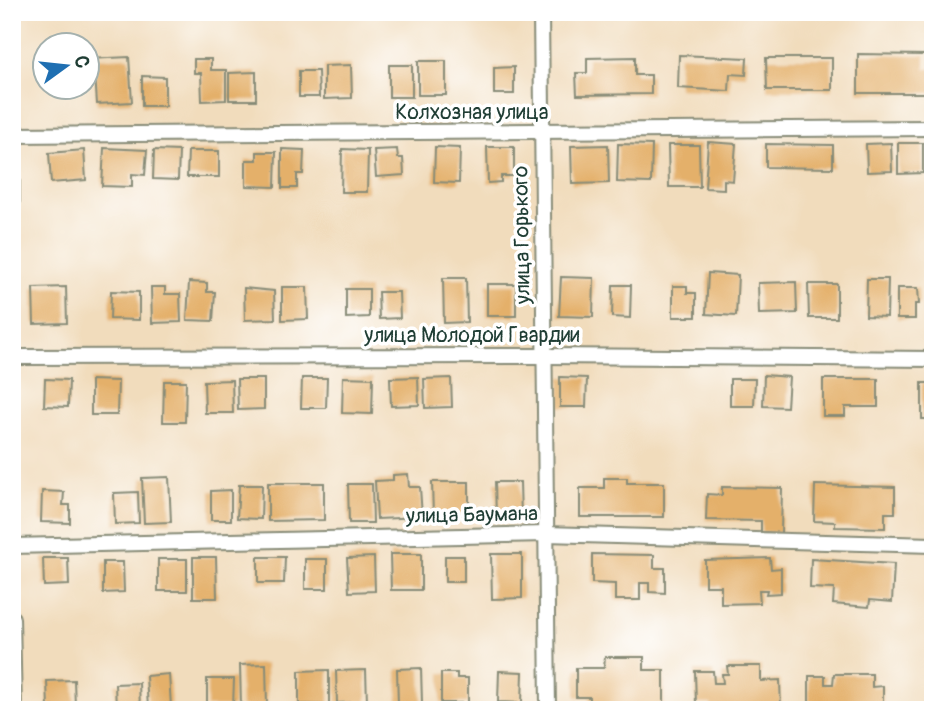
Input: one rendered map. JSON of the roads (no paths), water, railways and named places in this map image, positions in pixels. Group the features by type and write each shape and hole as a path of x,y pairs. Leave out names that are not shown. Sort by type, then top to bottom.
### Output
{"street":[{"name":"улица Горького","path":"541,12 548,710"},
{"path":"12,110 12,245"},
{"name":"Колхозная улица","path":"13,135 933,128"},
{"name":"улица Молодой Гвардии","path":"12,357 546,356 933,359"},
{"name":"улица Баумана","path":"12,546 546,534 933,545"},
{"path":"12,618 14,710"}]}
